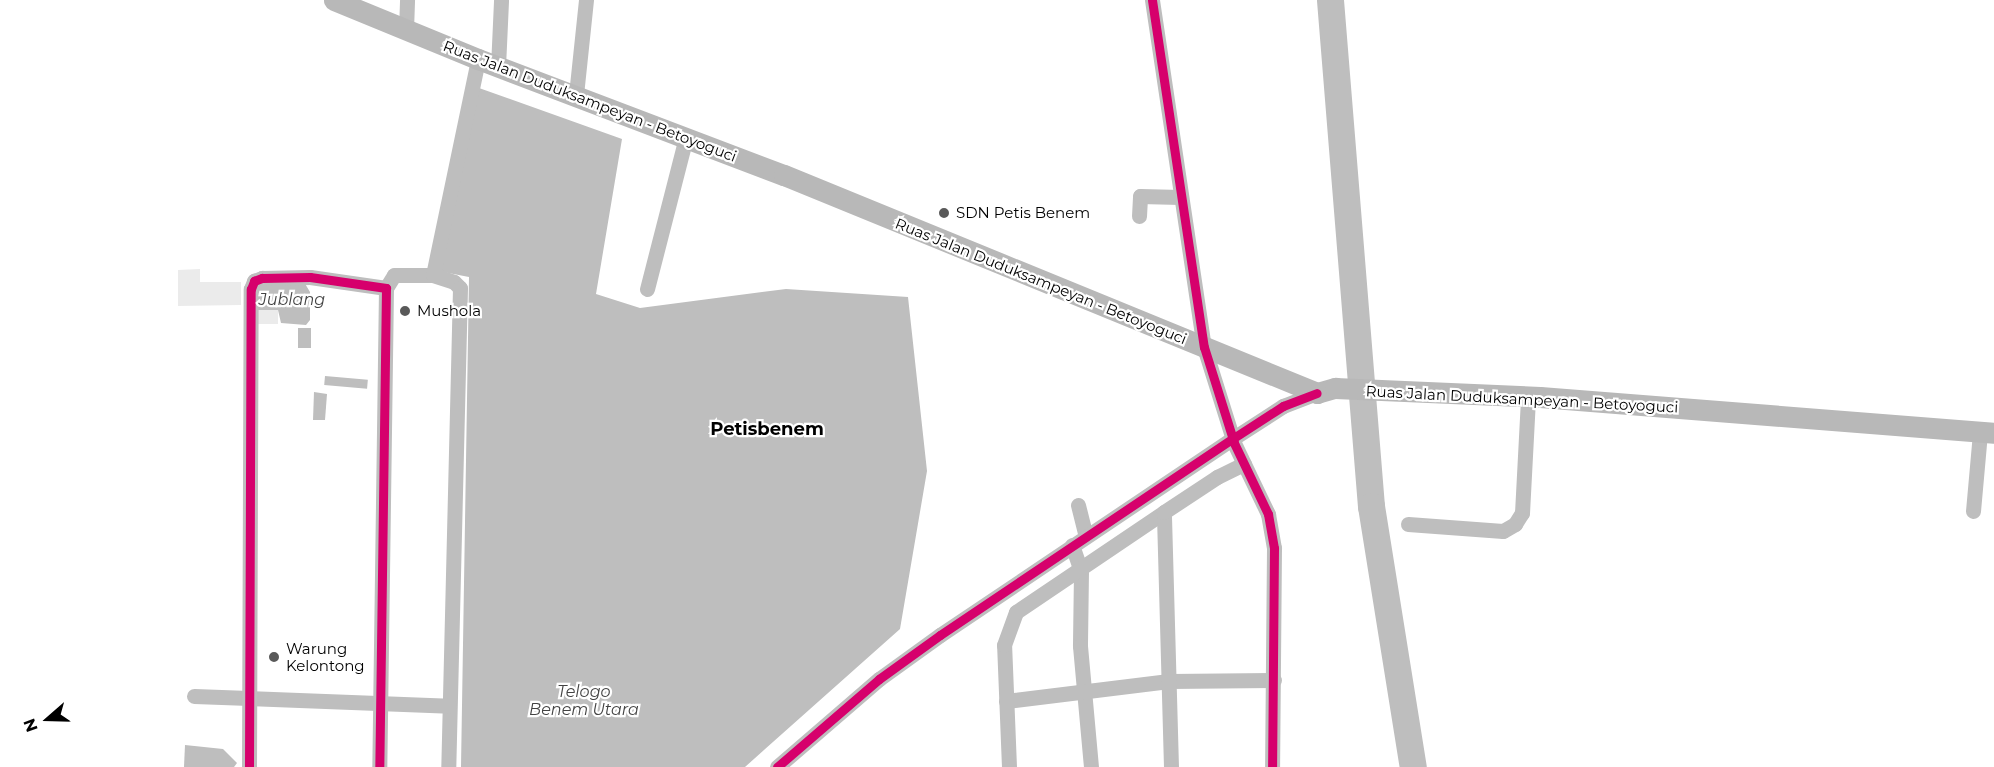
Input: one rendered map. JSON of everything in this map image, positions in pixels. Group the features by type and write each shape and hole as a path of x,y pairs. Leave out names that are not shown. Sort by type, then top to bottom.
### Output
{"main road":[{"name":"Ruas Jalan Duduksampeyan - Betoyoguci","path":"334,0 488,63 686,137 1204,347 1326,390 1375,390 1528,398 1987,433"}],"street":[{"path":"406,30 407,0"},
{"path":"433,275 488,63 501,0"},
{"path":"576,95 586,0"},
{"path":"1152,0 1204,347 1237,450 1268,514 1274,548 1272,767"},
{"path":"647,289 686,137"},
{"path":"1139,216 1141,195 1180,197"},
{"path":"379,767 386,288 394,275 433,275 454,282 460,288 459,452 448,767"},
{"path":"249,767 251,284 262,278 310,277 386,288"},
{"path":"777,767 879,679 1077,558 1164,512 1216,477 1237,450 1283,406 1326,390"},
{"path":"1408,524 1503,531 1515,524 1522,513 1528,398"},
{"path":"1973,511 1987,433"},
{"path":"1086,536 1237,450"},
{"path":"1078,505 1086,536 1077,558 1084,693 1091,767"},
{"path":"1164,512 1171,767"},
{"path":"1009,767 1004,645 1010,622 1028,601 1077,558"},
{"path":"1006,701 1169,681 1274,681"},
{"path":"194,696 249,696 449,706"}],"shaded area":[{"path":"200,269 200,282 241,282 241,305 178,306 178,270"},
{"path":"254,310 278,310 278,324 254,324"}],"water":[{"name":"Telogo Benem Utara","path":"479,88 622,139 596,294 640,308 786,289 908,297 927,471 900,629 745,767 461,767 469,277 438,271"},
{"name":"Jublang","path":"256,282 304,282 310,292 310,320 306,325 281,323 278,310 254,310"},
{"name":"Jublang","path":"298,328 311,328 311,348 298,348"},
{"path":"325,376 368,380 367,389 324,385"},
{"path":"314,392 327,394 325,420 313,420"},
{"path":"185,745 223,749 237,763 234,767 184,767"}],"waterway":[{"path":"1330,0 1371,506 1413,767"}],"cycle path":[{"path":"1152,0 1204,347 1234,443 1268,514 1274,548 1272,767"},
{"path":"249,767 251,289 254,281 262,278 310,277 386,288 379,767"},
{"path":"777,767 879,679 940,635 1283,406 1317,393"}],"place":[{"name":"SDN Petis Benem","path":"944,213"},
{"name":"Mushola","path":"405,311"},
{"name":"Warung Kelontong","path":"274,657"}],"district":[{"name":"Petisbenem","path":"767,429"}]}
